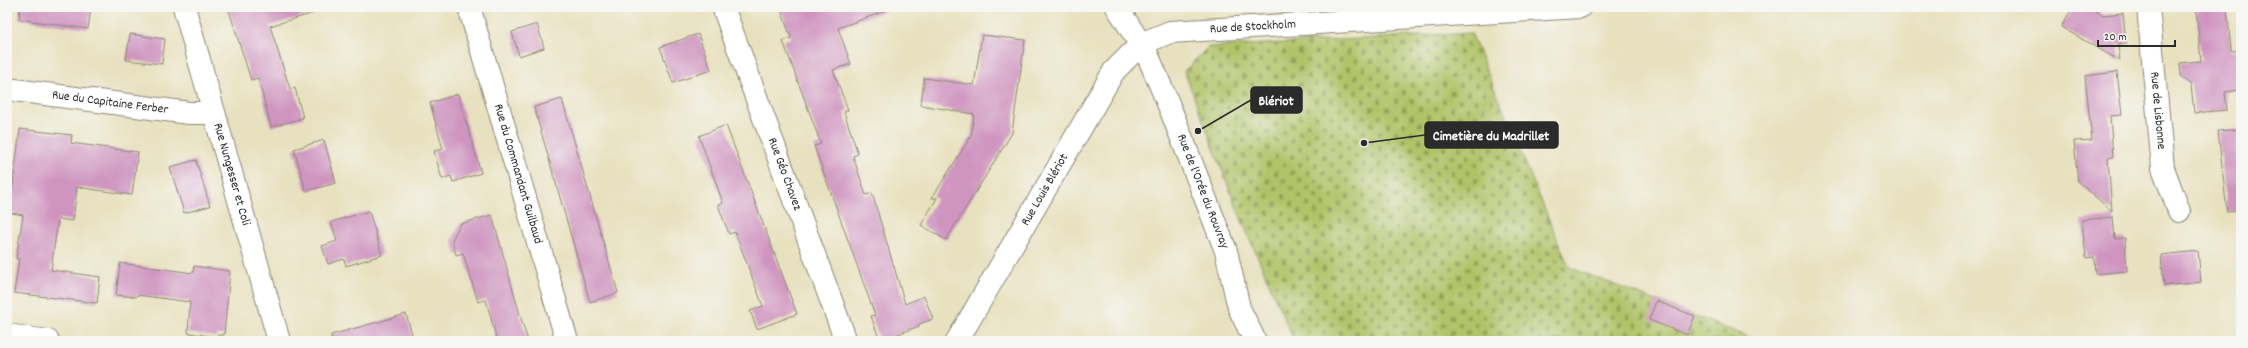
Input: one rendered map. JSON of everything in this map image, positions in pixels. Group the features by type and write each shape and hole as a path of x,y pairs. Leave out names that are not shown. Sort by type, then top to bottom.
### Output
{"street":[{"name":"Rue Nungesser et Coli","path":"184,7 279,341"},
{"name":"Rue du Commandant Guilbaud","path":"469,7 567,341"},
{"name":"Rue Géo Chavez","path":"723,7 846,341"},
{"path":"1117,7 1141,44"},
{"name":"Rue de Stockholm","path":"1141,44 1170,32 1455,10 1580,7"},
{"name":"Rue de Lisbonne","path":"2148,7 2163,168 2179,212"},
{"name":"Rue Louis Blériot","path":"957,341 1114,71 1141,44"},
{"name":"Rue de l'Orée du Rouvray","path":"1141,44 1170,108 1226,251 1239,308 1255,341"},
{"name":"Rue du Capitaine Ferber","path":"7,89 189,113 214,113"},
{"path":"7,335 48,341"}],"green space":[{"path":"1471,33 1569,267 1759,341 1294,341 1239,214 1184,71 1208,47"}],"building":[{"path":"20,7 91,7 88,29 19,19"},
{"path":"228,7 316,7 317,12 270,26 290,89 295,88 303,118 271,127 258,78 251,80"},
{"path":"780,7 887,7 888,10 838,28 851,64 833,70 848,110 844,112 858,154 853,156 866,195 872,193 905,304 924,296 933,319 880,341 871,316 875,315 814,146 821,144 783,41 791,38"},
{"path":"2073,7 2089,7 2103,15 2123,13 2126,44 2118,45 2120,61 2061,27"},
{"path":"2196,7 2227,7 2231,51 2241,50 2241,90 2225,92 2227,110 2194,113 2191,85 2181,77 2180,63 2201,61"},
{"path":"537,24 544,48 519,56 512,32"},
{"path":"130,34 165,39 162,64 126,60"},
{"path":"698,34 711,70 673,83 660,47"},
{"path":"982,35 1025,40 1012,133 946,240 921,225 937,198 932,198 971,136 974,114 921,105 924,78 974,85"},
{"path":"2117,72 2122,115 2110,116 2113,157 2108,158 2112,211 2078,182 2074,141 2092,140 2085,76"},
{"path":"458,94 481,173 453,182 451,176 442,179 434,151 443,149 430,103"},
{"path":"562,99 618,293 590,302 534,107"},
{"path":"726,125 797,314 757,329 750,311 763,306 735,232 729,234 718,205 723,203 699,136"},
{"path":"20,129 72,135 71,143 138,152 132,195 77,187 73,221 58,219 51,270 100,277 97,303 14,293 19,259 16,259 23,215 7,212 7,191 12,192"},
{"path":"2241,129 2241,211 2227,212 2218,131"},
{"path":"324,140 336,183 306,191 294,149"},
{"path":"196,160 210,206 184,213 170,167"},
{"path":"369,211 382,255 346,266 344,259 328,264 322,246 337,241 331,222"},
{"path":"492,215 528,341 497,341 486,300 478,302 463,253 456,255 452,240 460,224"},
{"path":"2113,217 2115,239 2125,238 2127,271 2095,274 2094,257 2086,258 2082,220"},
{"path":"2198,251 2201,282 2164,286 2161,255"},
{"path":"120,263 193,273 194,266 230,271 224,335 217,335 217,337 188,333 190,302 137,295 136,297 116,295"},
{"path":"1656,301 1695,316 1687,335 1649,320"},
{"path":"406,314 414,341 332,341 331,335"}],"place":[{"name":"Blériot","path":"1198,131"},
{"name":"Cimetière du Madrillet","path":"1364,143"}]}
